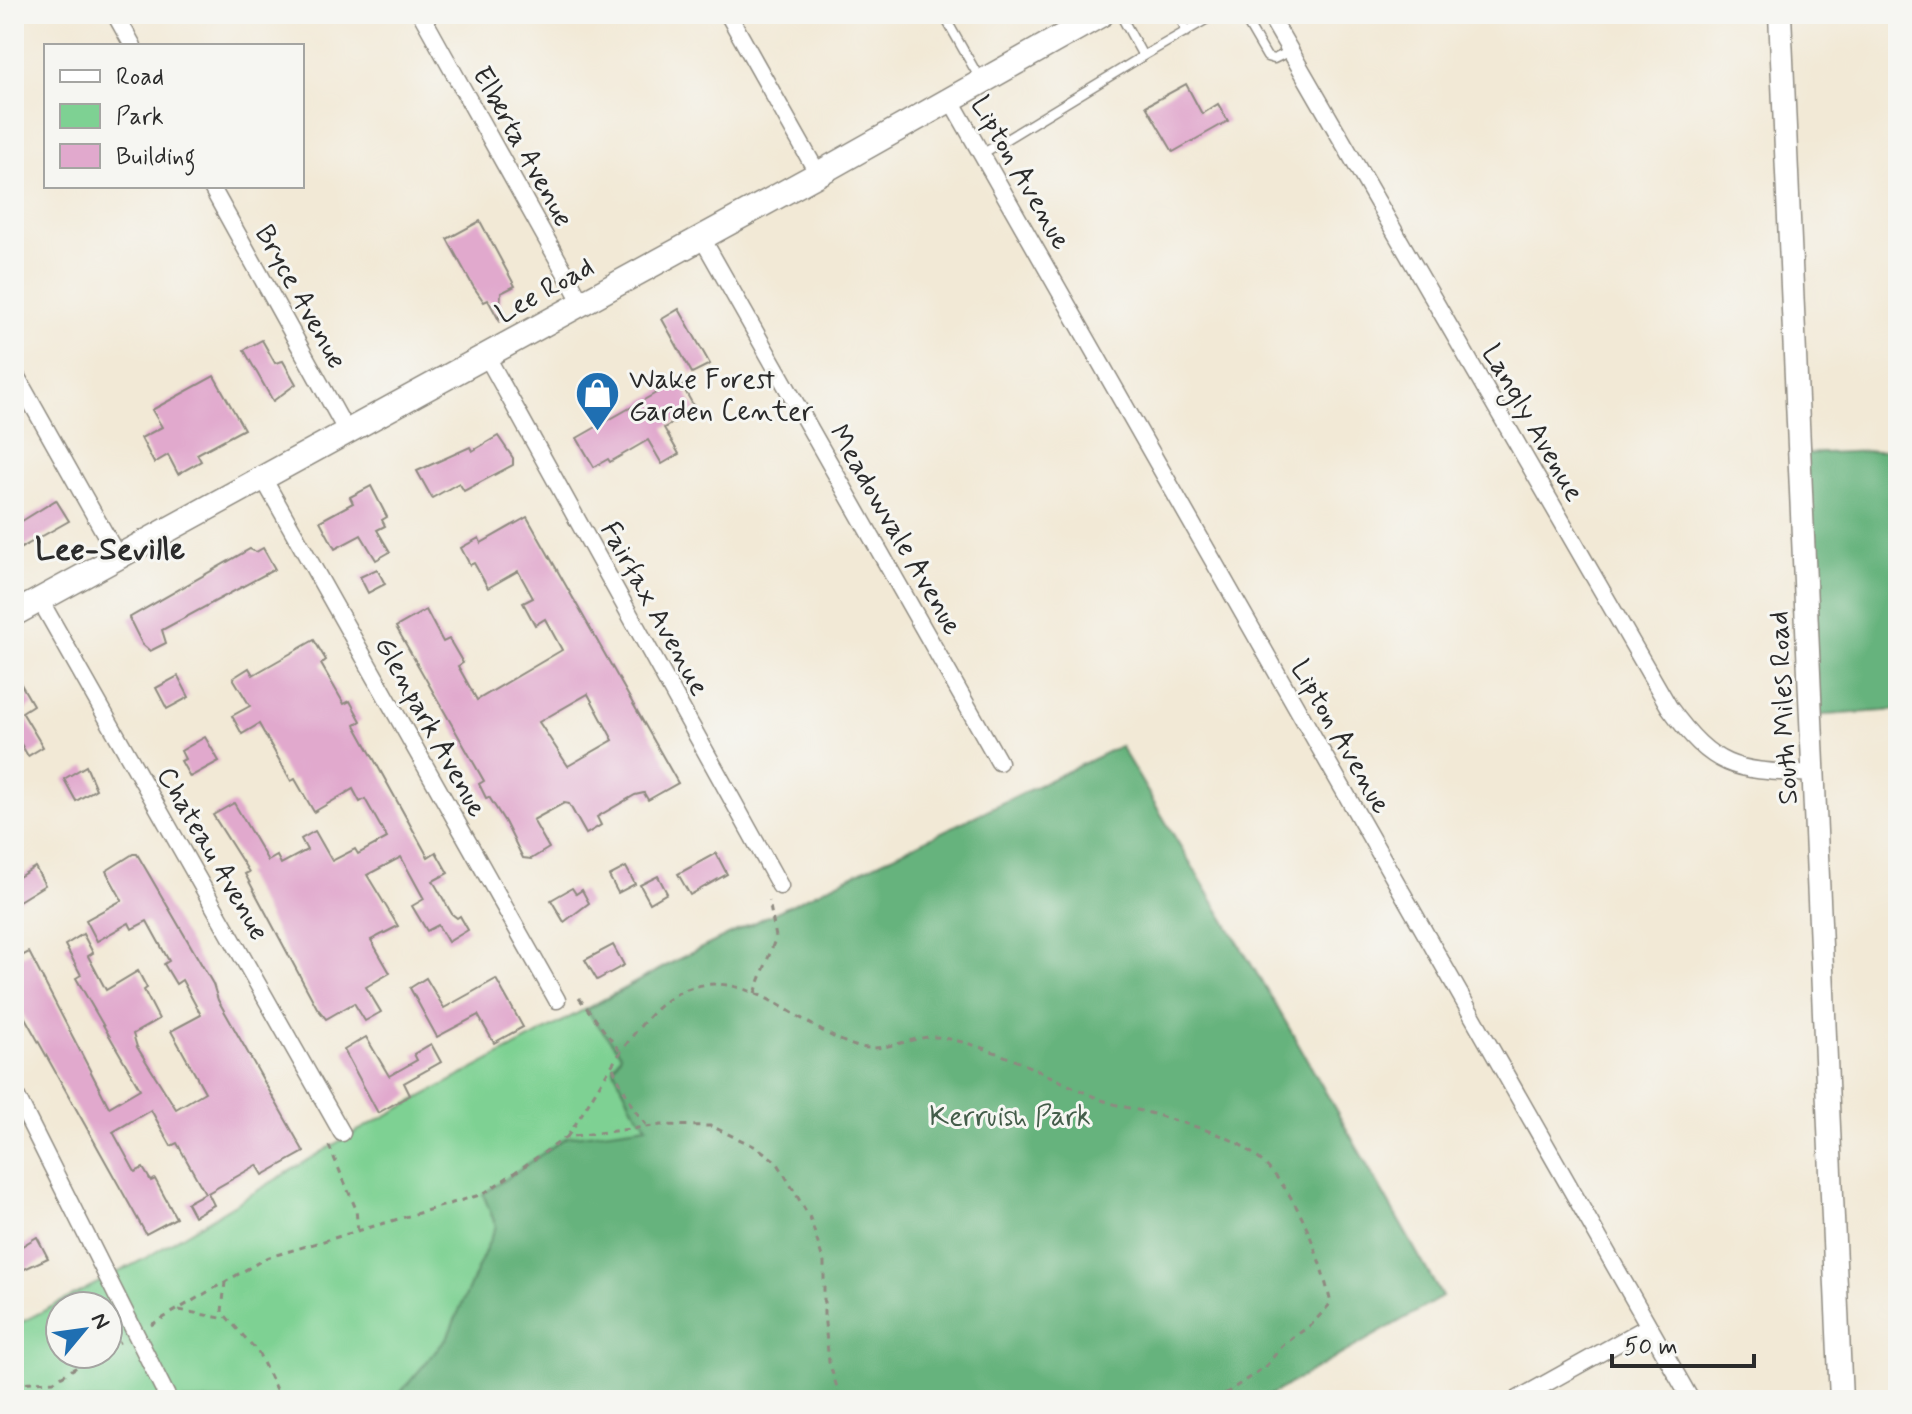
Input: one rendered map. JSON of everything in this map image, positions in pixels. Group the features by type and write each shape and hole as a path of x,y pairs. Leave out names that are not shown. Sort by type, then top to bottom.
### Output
{"main road":[{"name":"Lee Road","path":"14,614 702,238 1102,14"}],"street":[{"path":"115,14 132,44"},
{"name":"Elberta Avenue","path":"421,14 582,303"},
{"path":"728,14 818,174"},
{"name":"Langly Avenue","path":"1269,14 1677,719 1694,742 1741,770 1815,774"},
{"name":"South Miles Road","path":"1780,14 1841,1400"},
{"name":"Lipton Avenue","path":"949,97 1691,1400"},
{"name":"Bryce Avenue","path":"212,188 347,432"},
{"name":"Meadowvale Avenue","path":"702,238 999,762"},
{"name":"Fairfax Avenue","path":"486,355 773,890"},
{"path":"14,372 118,557"},
{"name":"Glenpark Avenue","path":"263,478 557,1000"},
{"name":"Chateau Avenue","path":"40,600 342,1133"},
{"path":"14,1091 169,1400"},
{"path":"1516,1400 1647,1327"}],"lane":[{"path":"943,14 980,80"},
{"path":"1120,14 1143,56"},
{"path":"1178,14 1187,32"},
{"path":"982,154 1216,14"},
{"path":"1242,14 1267,57 1274,59 1290,51"}],"path":[{"path":"755,993 776,937 773,890"},
{"path":"156,1322 266,1258 483,1194 567,1137 622,1054 661,1005 682,991 720,986 755,993 859,1047 874,1050 941,1037 1005,1057 1105,1101 1243,1147 1284,1182 1313,1241 1331,1303 1312,1324 1282,1346 1266,1366 1216,1400"},
{"path":"579,998 622,1054"},
{"path":"613,1068 633,1108 647,1126"},
{"path":"567,1137 647,1126 711,1126 777,1162 810,1218 824,1263 824,1314 829,1362 841,1400"},
{"path":"322,1137 340,1166 356,1209 358,1232"},
{"path":"225,1282 222,1312 258,1352 281,1400"},
{"path":"176,1310 226,1319"},
{"path":"14,1383 54,1381 72,1370"}],"green space":[{"path":"1898,450 1898,710 1812,716 1800,454"},
{"name":"Kerruish Park","path":"1120,746 1281,1014 1442,1297 1261,1400 14,1400 14,1326 44,1311 44,1370 124,1370 124,1290 84,1290 144,1259 348,1136 679,959"},
{"name":"Kerruish Park","path":"1120,746 1281,1014 1442,1297 1261,1400 394,1400 447,1338 496,1226 483,1194 567,1137 647,1126 633,1108 613,1068 621,1054 586,1010 679,959"}],"building":[{"path":"1186,84 1202,114 1218,104 1228,121 1173,152 1146,106"},
{"path":"480,221 515,286 501,293 499,320 488,300 484,302 473,286 447,239"},
{"path":"679,309 710,364 692,373 662,319"},
{"path":"262,340 275,363 283,361 296,384 273,401 244,350"},
{"path":"214,376 244,429 197,454 201,461 178,474 168,455 154,463 141,438 162,427 152,410"},
{"path":"679,380 696,410 664,428 679,454 662,464 648,440 610,462 608,459 594,467 577,438"},
{"path":"498,436 513,458 513,465 464,491 459,483 432,498 417,471 470,447 472,451"},
{"path":"371,486 387,517 382,520 385,526 377,530 390,552 376,560 361,535 335,549 320,521 353,503 350,497"},
{"path":"56,500 69,521 14,552 14,526"},
{"path":"527,517 678,783 648,800 644,793 635,795 597,817 601,825 586,834 569,804 564,803 533,820 549,848 531,859 523,858 505,822 489,797 486,798 479,784 484,781 396,627 426,610 443,642 449,639 463,663 458,666 477,700 562,650 545,619 535,625 523,603 533,598 518,571 488,588 474,563 470,565 461,548 479,538 481,543","holes":["588,694 613,740 568,766 539,722"]},
{"path":"263,548 275,569 162,630 166,643 150,651 142,644 129,618 250,549 256,552"},
{"path":"377,569 385,584 368,593 360,577"},
{"path":"314,640 326,660 321,664 344,704 350,701 361,721 355,725 428,857 436,852 448,873 433,881 452,914 457,918 460,916 468,930 448,942 438,925 427,931 412,906 424,899 401,857 367,875 398,926 371,940 390,973 366,987 381,1012 365,1021 354,1003 326,1019 317,1008 245,874 249,872 213,815 234,803 268,861 277,856 281,864 307,850 301,839 315,831 332,861 355,849 358,854 387,838 365,799 360,802 353,789 314,812 295,779 291,781 259,724 242,734 232,716 250,706 233,678 249,668 253,675"},
{"path":"14,672 33,705 22,712 43,747 28,756 14,732"},
{"path":"178,676 189,697 167,709 156,688"},
{"path":"205,737 219,761 190,777 181,761 185,759 181,751"},
{"path":"86,766 96,789 76,801 64,779"},
{"path":"716,853 727,874 690,895 678,874"},
{"path":"137,854 213,984 218,1000 304,1152 263,1175 257,1165 208,1193 214,1205 194,1216 187,1203 205,1193 177,1143 171,1146 151,1110 113,1132 135,1172 143,1168 151,1181 155,1179 176,1218 146,1234 14,998 14,960 29,952 109,1107 140,1089 76,978 81,975 65,945 83,934 93,953 88,956 106,990 138,971 159,1019 133,1034 137,1047 176,1109 205,1092 171,1031 201,1015 182,980 176,984 164,964 169,961 147,921 132,929 129,923 97,941 86,920 122,900 106,871"},
{"path":"35,867 45,885 14,904 14,880"},
{"path":"626,867 635,884 618,893 609,876"},
{"path":"658,876 667,893 650,903 640,885"},
{"path":"572,888 576,894 582,890 589,903 564,922 551,900"},
{"path":"613,945 624,965 597,980 585,960"},
{"path":"426,978 444,1008 496,979 523,1027 494,1043 478,1015 437,1037 410,988"},
{"path":"366,1037 389,1076 417,1060 414,1054 431,1044 441,1062 404,1083 410,1095 378,1113 344,1050"},
{"path":"37,1237 48,1258 14,1274 14,1251"}],"place":[{"name":"Wake Forest Garden Center","path":"598,433"}],"district":[{"name":"Lee-Seville","path":"110,548"}]}
